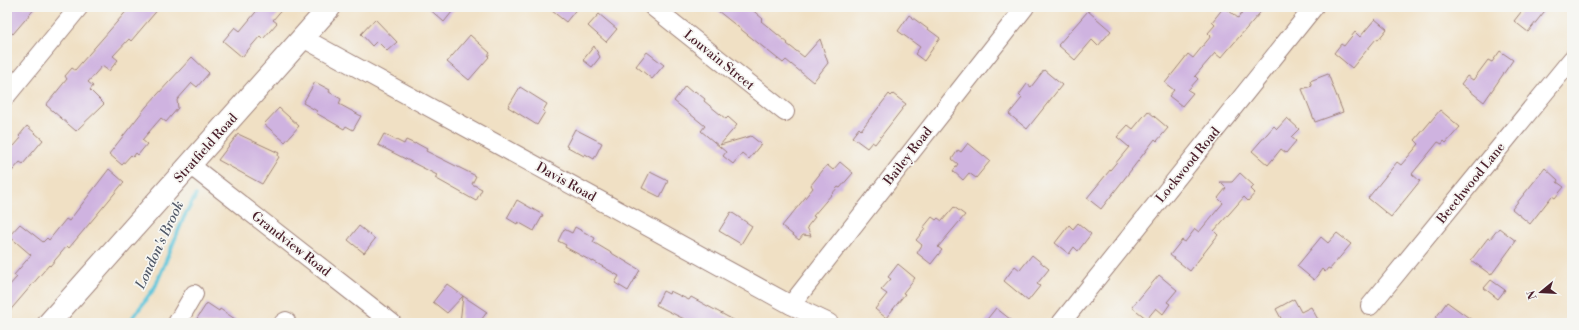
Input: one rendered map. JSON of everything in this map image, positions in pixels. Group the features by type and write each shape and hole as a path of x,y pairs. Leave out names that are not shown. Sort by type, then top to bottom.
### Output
{"main road":[{"name":"Stratfield Road","path":"48,323 304,38 330,7"}],"street":[{"path":"7,95 79,7"},
{"name":"Louvain Street","path":"653,7 785,112"},
{"name":"Bailey Road","path":"791,305 1025,7"},
{"name":"Lockwood Road","path":"1061,323 1314,7"},
{"name":"Davis Road","path":"304,38 791,305 830,323"},
{"name":"Beechwood Lane","path":"1370,306 1572,59"},
{"name":"Grandview Road","path":"190,165 392,323"},
{"path":"177,323 194,294"}],"building":[{"path":"7,7 36,7 13,34 7,29"},
{"path":"130,7 160,7 131,41 129,39 113,56 118,60 109,71 102,66 88,82 93,86 90,90 104,104 76,131 46,105 67,79 65,76 72,68 75,70"},
{"path":"260,7 284,7 273,20 277,23 263,39 260,36 242,57 223,41 235,27 240,31"},
{"path":"427,7 456,7 444,22"},
{"path":"547,7 578,7 566,22"},
{"path":"713,7 749,7 763,19 761,21 804,57 820,39 828,63 813,82 786,60 783,63"},
{"path":"1224,7 1238,18 1246,7 1265,7 1221,58 1215,53 1195,76 1198,79 1188,90 1193,93 1182,106 1169,96 1174,90 1165,83 1188,54 1193,58 1211,36 1208,33 1215,25 1212,22"},
{"path":"1525,7 1548,7 1528,32 1514,21"},
{"path":"1088,11 1111,31 1098,46 1092,40 1075,60 1058,45"},
{"path":"599,14 617,29 606,42 588,26"},
{"path":"909,15 940,38 924,61 915,54 920,47 898,31"},
{"path":"375,19 397,42 387,51 377,41 372,46 361,34"},
{"path":"1375,19 1387,29 1378,40 1376,39 1352,68 1334,53 1341,44 1344,46 1355,32 1360,37"},
{"path":"470,35 490,53 488,56 489,57 469,80 447,62"},
{"path":"594,46 600,57 592,67 583,60"},
{"path":"1500,51 1513,60 1484,102 1461,84 1467,76 1473,80 1488,60 1492,62"},
{"path":"647,52 664,65 652,79 636,66"},
{"path":"192,57 209,73 197,87 192,83 177,100 178,108 166,122 161,118 142,140 147,144 138,155 136,153 133,157 131,155 122,165 109,154 146,107"},
{"path":"1044,70 1062,85 1027,129 1009,114 1022,98 1019,95 1027,84 1031,87"},
{"path":"1328,74 1343,112 1315,122 1302,89 1312,86 1310,81"},
{"path":"315,82 330,90 329,92 341,99 339,104 361,116 353,130 346,126 344,129 316,113 317,111 303,103"},
{"path":"685,86 693,93 695,91 705,99 704,101 726,119 728,117 737,125 720,145 751,136 761,144 749,159 742,153 733,164 723,156 726,152 701,131 705,126 674,101"},
{"path":"520,87 547,104 543,111 545,112 537,125 508,107"},
{"path":"889,94 891,96 893,94 906,104 875,144 872,142 867,148 852,137 859,128 861,130"},
{"path":"279,108 299,126 285,142 264,124"},
{"path":"1440,110 1460,127 1446,143 1444,141 1442,144 1438,142 1412,174 1420,181 1391,217 1368,198 1397,162 1401,165 1419,144 1415,140"},
{"path":"1148,111 1168,128 1157,141 1155,139 1101,209 1087,198 1129,147 1117,137 1128,125 1133,129"},
{"path":"1287,118 1299,129 1291,137 1296,141 1286,153 1281,149 1268,165 1252,151 1274,126 1277,129"},
{"path":"27,126 43,140 23,164 20,162 7,177 7,154 21,138 19,136"},
{"path":"575,129 602,143 594,159 585,154 584,156 566,146"},
{"path":"238,134 279,153 279,157 262,184 218,160"},
{"path":"384,134 404,144 406,140 415,144 416,143 427,149 426,151 476,176 472,184 482,189 476,201 435,178 437,175 378,145"},
{"path":"968,143 990,161 976,178 969,173 963,180 953,171 958,164 952,159 958,150 961,152"},
{"path":"840,162 853,173 840,188 838,187 813,216 815,217 807,227 811,236 803,235 799,240 782,226 813,188 811,185 827,165 833,170"},
{"path":"1545,168 1558,180 1557,182 1564,187 1555,198 1552,196 1530,224 1512,209"},
{"path":"109,169 124,182 69,248 67,246 50,266 49,265 7,314 7,288 17,277 14,275 31,255 9,236 20,224 43,242 47,238 49,240 66,219 69,221"},
{"path":"650,172 668,181 660,197 642,188"},
{"path":"1240,173 1254,186 1251,189 1255,193 1248,201 1244,197 1214,231 1218,235 1190,271 1170,255 1182,240 1185,242 1195,229 1199,232 1223,203 1218,198 1226,188 1220,182 1232,182"},
{"path":"517,200 543,215 534,231 507,218"},
{"path":"954,207 965,215 938,247 942,250 931,264 917,253 922,245 916,240 932,217 936,220 938,218 942,221"},
{"path":"731,212 752,226 741,244 719,231"},
{"path":"1078,223 1091,234 1078,251 1074,247 1069,254 1055,243 1069,225 1073,229"},
{"path":"359,226 375,239 364,253 348,240"},
{"path":"575,227 595,238 593,242 640,270 628,291 615,283 619,276 565,247 566,245 558,241 564,229 572,233"},
{"path":"1499,228 1516,241 1491,275 1471,260 1488,238 1490,239"},
{"path":"1337,233 1351,244 1330,269 1328,268 1325,272 1322,269 1314,280 1297,266 1321,237 1328,243"},
{"path":"1032,255 1049,269 1037,284 1040,286 1028,301 1004,281 1015,266 1020,270"},
{"path":"898,264 915,278 903,293 905,294 886,318 875,309 887,294 881,290 891,279 888,277"},
{"path":"1159,275 1177,290 1167,302 1170,304 1163,314 1156,308 1147,319 1132,307"},
{"path":"1491,280 1505,290 1498,299 1484,288"},
{"path":"447,284 463,296 447,313 433,302"},
{"path":"663,291 669,294 670,291 689,300 691,297 739,323 692,323 656,305"},
{"path":"463,296 487,312 479,323 460,323"},
{"path":"1294,299 1301,312 1311,307 1320,323 1281,323 1283,322 1276,309"},
{"path":"1447,302 1476,323 1432,323"},
{"path":"207,303 219,311 220,309 241,323 194,323"},
{"path":"996,308 1015,323 984,323"}],"waterway":[{"name":"London's Brook","path":"129,323 155,287 184,217 196,195"}]}
